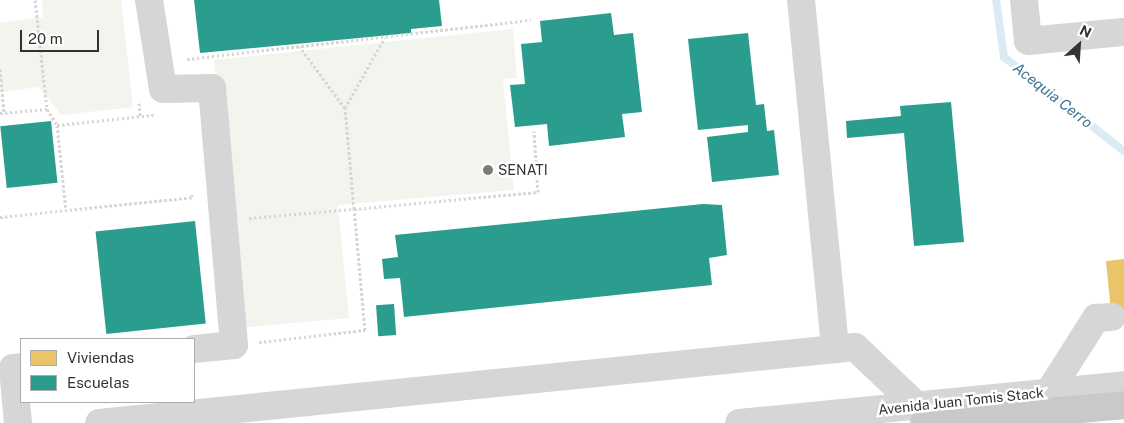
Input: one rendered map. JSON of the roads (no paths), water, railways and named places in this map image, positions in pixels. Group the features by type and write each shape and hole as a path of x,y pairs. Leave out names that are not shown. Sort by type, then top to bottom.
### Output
{"main road":[{"name":"Avenida Juan Tomis Stack","path":"920,414 1124,404"}],"street":[{"path":"149,0 160,62 162,89 212,88 234,345 195,349"},
{"path":"801,0 835,349"},
{"path":"1024,0 1028,41 1124,32"},
{"path":"1049,392 1096,318 1112,317"},
{"path":"99,423 855,347 920,414"},
{"path":"18,423 12,368 20,367"},
{"name":"Avenida Juan Tomis Stack","path":"739,423 920,414 1049,392 1124,384"}],"waterway":[{"name":"Acequia Cerro","path":"996,0 1004,57 1124,151"}],"place":[{"name":"SENATI","path":"488,170"}]}
